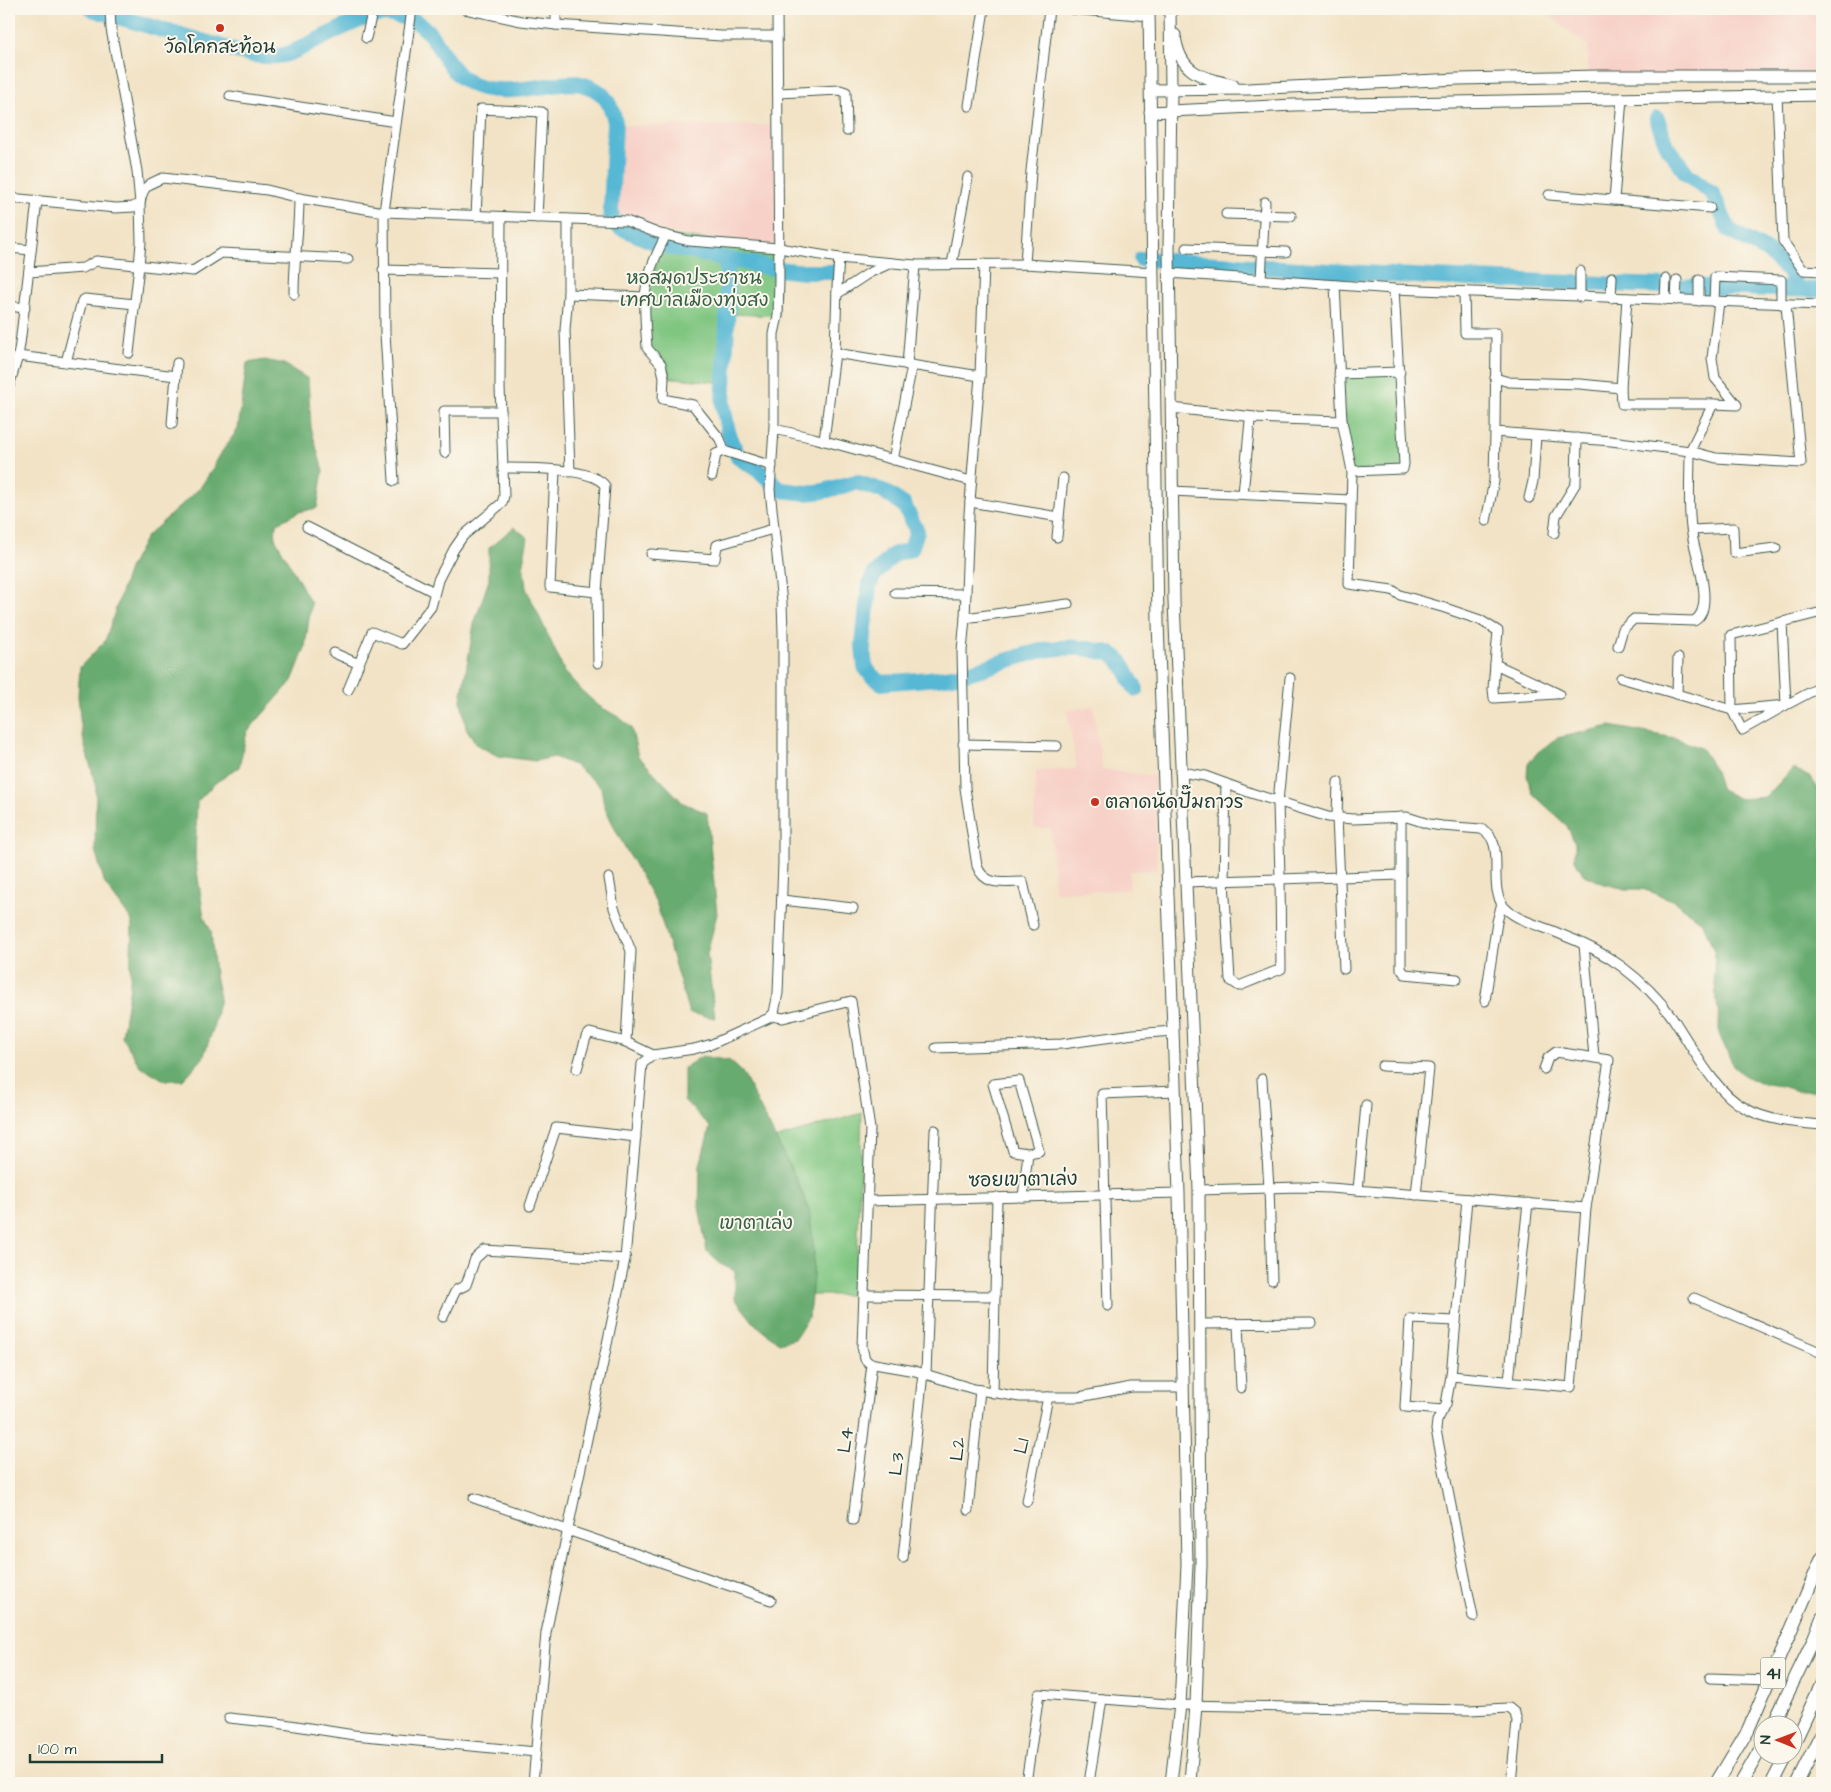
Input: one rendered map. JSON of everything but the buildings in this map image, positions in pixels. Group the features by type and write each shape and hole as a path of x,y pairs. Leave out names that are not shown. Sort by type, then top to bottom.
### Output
{"highway":[{"name":"41","path":"1716,1783 1748,1730 1822,1558"},
{"name":"41","path":"1778,1714 1822,1618"},
{"path":"1804,1722 1822,1683"},
{"path":"1797,1783 1822,1732"},
{"path":"1741,1783 1754,1760"},
{"path":"1772,1783 1782,1764"}],"main road":[{"path":"1171,9 1169,271 1174,610 1199,1190 1201,1565 1196,1705 1190,1783"},
{"path":"1171,9 1176,44 1185,64 1195,74 1248,89"},
{"path":"1149,12 1158,622 1176,1091 1187,1565 1180,1705 1171,1783"},
{"path":"1151,90 1248,89 1458,79 1636,76 1822,76"},
{"path":"1150,112 1284,105 1822,95"},
{"path":"1170,147 1171,134 1176,122 1186,114 1197,111"},
{"path":"1153,269 1169,271"}],"street":[{"path":"110,9 110,20 137,171 140,203 141,242 129,353"},
{"path":"465,9 521,21 556,26 721,36 777,36"},
{"path":"556,9 556,26"},
{"path":"772,1016 778,993 783,863 782,603 770,490 774,429 774,334 778,316 779,280 777,9"},
{"path":"969,106 984,9"},
{"path":"1025,264 1031,170 1049,9"},
{"path":"1071,9 1149,12"},
{"path":"366,38 372,10"},
{"path":"394,481 385,334 384,212 412,10"},
{"path":"778,93 840,90 846,92 847,131"},
{"path":"1777,95 1783,241 1803,270 1822,271"},
{"path":"230,96 396,122"},
{"path":"1614,200 1622,98"},
{"path":"476,216 481,109 542,112 537,218"},
{"path":"952,264 968,176"},
{"path":"9,198 116,208 133,207 140,203 142,192 150,183 163,178 267,190 299,198 384,212 626,221 689,241 779,248 840,258 892,263 914,265 1025,264 1153,269"},
{"path":"1549,195 1710,208"},
{"path":"294,294 294,256 299,232 299,198"},
{"path":"9,386 18,356 37,202"},
{"path":"1261,278 1265,202"},
{"path":"1226,214 1292,216"},
{"path":"348,690 372,632 402,644 431,607 434,592 444,568 463,536 502,503 504,496 501,411 501,217"},
{"path":"568,219 568,294 565,330 570,472"},
{"path":"666,235 647,281 645,297 647,348 661,364 664,377 663,399 693,405 720,439 727,452"},
{"path":"9,248 31,250"},
{"path":"1186,248 1262,255 1286,252"},
{"path":"29,272 83,268 96,261 193,271 221,253 348,258"},
{"path":"824,441 835,353 840,258"},
{"path":"837,291 869,273 892,263"},
{"path":"984,264 980,376 971,481 962,651 964,788 980,874 988,880 1023,882 1033,925"},
{"path":"893,460 910,365 914,265"},
{"path":"383,270 501,272"},
{"path":"1169,271 1335,285 1464,292 1580,293 1612,298 1822,306"},
{"path":"1580,271 1580,293"},
{"path":"1612,277 1612,298"},
{"path":"1495,432 1611,441 1690,451 1716,458 1801,463 1781,280 1715,277 1716,302 1712,358 1716,378 1737,405 1622,404 1621,388 1627,298"},
{"path":"1666,279 1666,300"},
{"path":"1676,300 1677,280"},
{"path":"1699,280 1699,301"},
{"path":"1335,285 1342,421 1352,471 1349,584 1392,590 1400,595 1480,620 1498,631 1495,664 1493,689 1494,698 1559,694 1495,664"},
{"path":"1352,471 1402,469 1404,464 1394,288"},
{"path":"1464,292 1465,333 1496,333 1494,481 1486,521"},
{"path":"568,294 645,297"},
{"path":"66,362 82,301 85,299 135,304"},
{"path":"9,306 25,308"},
{"path":"835,353 980,376"},
{"path":"18,356 176,376"},
{"path":"172,424 177,363"},
{"path":"1339,374 1400,372"},
{"path":"1495,378 1509,382 1580,384 1621,388"},
{"path":"1618,646 1624,630 1634,619 1694,621 1702,612 1704,595 1689,504 1690,451 1713,404"},
{"path":"1171,408 1256,417 1342,421"},
{"path":"445,453 444,411 501,411"},
{"path":"1243,494 1250,421 1256,417"},
{"path":"774,429 971,481"},
{"path":"1529,498 1536,436"},
{"path":"1554,533 1556,516 1576,483 1577,438"},
{"path":"712,476 716,454 727,452 772,468"},
{"path":"503,468 570,472 595,478 605,486 598,592 598,664"},
{"path":"555,470 550,587 598,592"},
{"path":"1056,537 1063,478"},
{"path":"1172,490 1350,500"},
{"path":"970,502 1059,517"},
{"path":"307,527 434,592"},
{"path":"1692,530 1733,528 1734,553 1776,548"},
{"path":"651,554 715,559 717,545 773,529"},
{"path":"895,593 966,594"},
{"path":"965,618 1068,604"},
{"path":"1822,612 1731,635 1732,710 1742,730 1822,686"},
{"path":"1782,622 1786,705"},
{"path":"334,653 359,664"},
{"path":"1676,694 1678,658"},
{"path":"1226,784 1224,880 1230,980 1239,986 1281,969 1278,802 1290,678"},
{"path":"1621,678 1732,710 1786,705"},
{"path":"963,744 1057,746"},
{"path":"1180,772 1205,776 1314,814 1337,818 1401,816 1418,819 1429,824 1482,829 1488,832 1494,839 1498,891 1505,907 1519,917 1584,945 1618,964 1639,980 1653,993 1718,1085 1732,1100 1757,1114 1786,1121 1822,1124"},
{"path":"1338,782 1337,818 1344,970"},
{"path":"1401,816 1401,969 1403,973 1411,976 1457,979"},
{"path":"1185,882 1401,875"},
{"path":"609,878 614,908 631,952 626,1042"},
{"path":"782,900 853,908"},
{"path":"1486,1001 1497,922 1502,902"},
{"path":"1584,945 1594,1058"},
{"path":"533,1783 546,1633 625,1259 642,1064 653,1055 694,1049 712,1044 772,1016 783,1018 851,1001 869,1113 870,1152 862,1347 865,1359 872,1364 924,1374 993,1393 1020,1397 1079,1397 1131,1387 1184,1387"},
{"path":"936,1048 1062,1044 1134,1034 1173,1031"},
{"path":"577,1069 586,1037 590,1033 626,1042 653,1055"},
{"path":"1451,1376 1571,1387 1586,1208 1609,1060 1556,1052 1548,1058 1544,1069"},
{"path":"1382,1066 1429,1068 1416,1195"},
{"path":"1262,1079 1269,1188 1272,1280"},
{"path":"1019,1081 1039,1151 1028,1153 1013,1151 993,1084 1019,1081"},
{"path":"1108,1306 1102,1094 1176,1091"},
{"path":"1358,1190 1366,1105"},
{"path":"530,1206 556,1128 636,1137"},
{"name":"L3","path":"903,1558 924,1374 935,1130"},
{"path":"1023,1197 1028,1153"},
{"path":"1199,1190 1300,1187 1586,1208"},
{"name":"ซอยเขาตาเล่ง","path":"868,1201 1179,1193"},
{"path":"993,1393 997,1197"},
{"path":"1467,1199 1451,1376 1446,1404 1437,1420 1436,1430 1473,1617"},
{"path":"1509,1381 1528,1203"},
{"path":"443,1317 456,1290 466,1285 475,1259 484,1250 625,1259"},
{"path":"864,1295 995,1296"},
{"path":"1694,1298 1822,1353"},
{"path":"1443,1410 1405,1407 1410,1318 1456,1321"},
{"path":"1200,1324 1311,1323"},
{"path":"1238,1324 1241,1388"},
{"name":"L4","path":"853,1520 872,1364"},
{"name":"L2","path":"968,1510 980,1390"},
{"name":"L1","path":"1027,1501 1048,1397"},
{"path":"474,1498 771,1600"},
{"path":"1710,1678 1770,1680"},
{"path":"1026,1783 1039,1694 1180,1705 1470,1710 1509,1708 1515,1713 1516,1722 1511,1783"},
{"path":"1089,1783 1102,1699"},
{"path":"229,1718 277,1723 354,1735 536,1752"}],"shaded area":[{"path":"1541,9 1822,9 1822,76 1588,76 1588,46"},
{"path":"778,125 779,248 718,244 626,221 617,213 610,200 615,126"},
{"name":"ตลาดนัดปั๊มถาวร","path":"1093,706 1102,769 1155,776 1157,870 1129,871 1130,890 1054,892 1051,828 1034,828 1036,771 1077,769 1067,711"}],"green space":[{"name":"หอสมุดประชาชน เทศบาลเมืองทุ่งสง","path":"666,235 779,248 778,316 733,314 727,383 664,377 647,348 645,297"},
{"path":"265,360 284,364 308,379 311,428 323,471 317,508 299,512 276,524 275,538 311,603 305,648 292,681 247,732 239,767 214,784 197,802 195,858 204,917 211,931 215,976 220,998 213,1029 203,1058 183,1080 164,1080 139,1065 122,1036 130,986 132,921 105,884 95,850 96,786 84,743 80,719 78,695 80,667 105,641 129,569 146,537 200,488 238,429 247,363"},
{"path":"1400,372 1403,469 1352,471 1339,374"},
{"path":"514,527 528,538 523,562 526,588 565,672 599,706 631,727 638,756 683,803 707,813 717,914 707,954 715,1018 689,1013 657,905 616,831 604,805 601,787 576,766 554,757 535,761 498,756 477,745 466,728 461,700 474,624 489,580 489,548"},
{"path":"1610,726 1675,738 1701,748 1714,768 1721,790 1740,799 1766,797 1793,768 1811,778 1822,794 1822,1091 1797,1091 1781,1086 1759,1083 1745,1076 1733,1065 1719,1034 1714,977 1715,954 1703,923 1674,901 1657,894 1642,889 1626,889 1604,884 1583,874 1575,860 1575,843 1567,826 1533,794 1527,776 1528,764 1538,752 1557,738"},
{"name":"เขาตาเล่ง","path":"702,1056 730,1061 742,1072 797,1181 809,1209 814,1250 809,1316 795,1339 779,1343 755,1324 735,1299 735,1271 722,1265 707,1252 699,1207 700,1165 710,1127 684,1100 684,1068"},
{"path":"862,1113 856,1295 800,1295 764,1142"}],"waterway":[{"path":"92,9 238,51 265,56 283,55 292,52 368,17 383,14 403,17 416,22 427,30 457,74 468,82 482,88 517,90 576,83 592,87 603,95 610,106 615,122 611,210 612,219 619,227 651,241 674,248 777,269 804,272 835,272"},
{"path":"1657,119 1667,146 1687,174 1712,193 1729,230 1768,252 1788,271 1799,289"},
{"path":"724,258 727,270 728,303 723,405 728,432 738,457 758,470 782,490 806,493 824,491 856,482 883,491 904,505 917,531 911,549 893,555 874,575 869,586 863,645 865,667 872,676 882,683 942,678 979,670 1046,650 1080,648 1108,653 1117,658 1136,689"},
{"path":"1141,259 1464,278 1822,290"}],"place":[{"name":"วัดโคกสะท้อน","path":"220,28"},
{"name":"ตลาดนัดปั๊มถาวร","path":"1095,802"}]}
